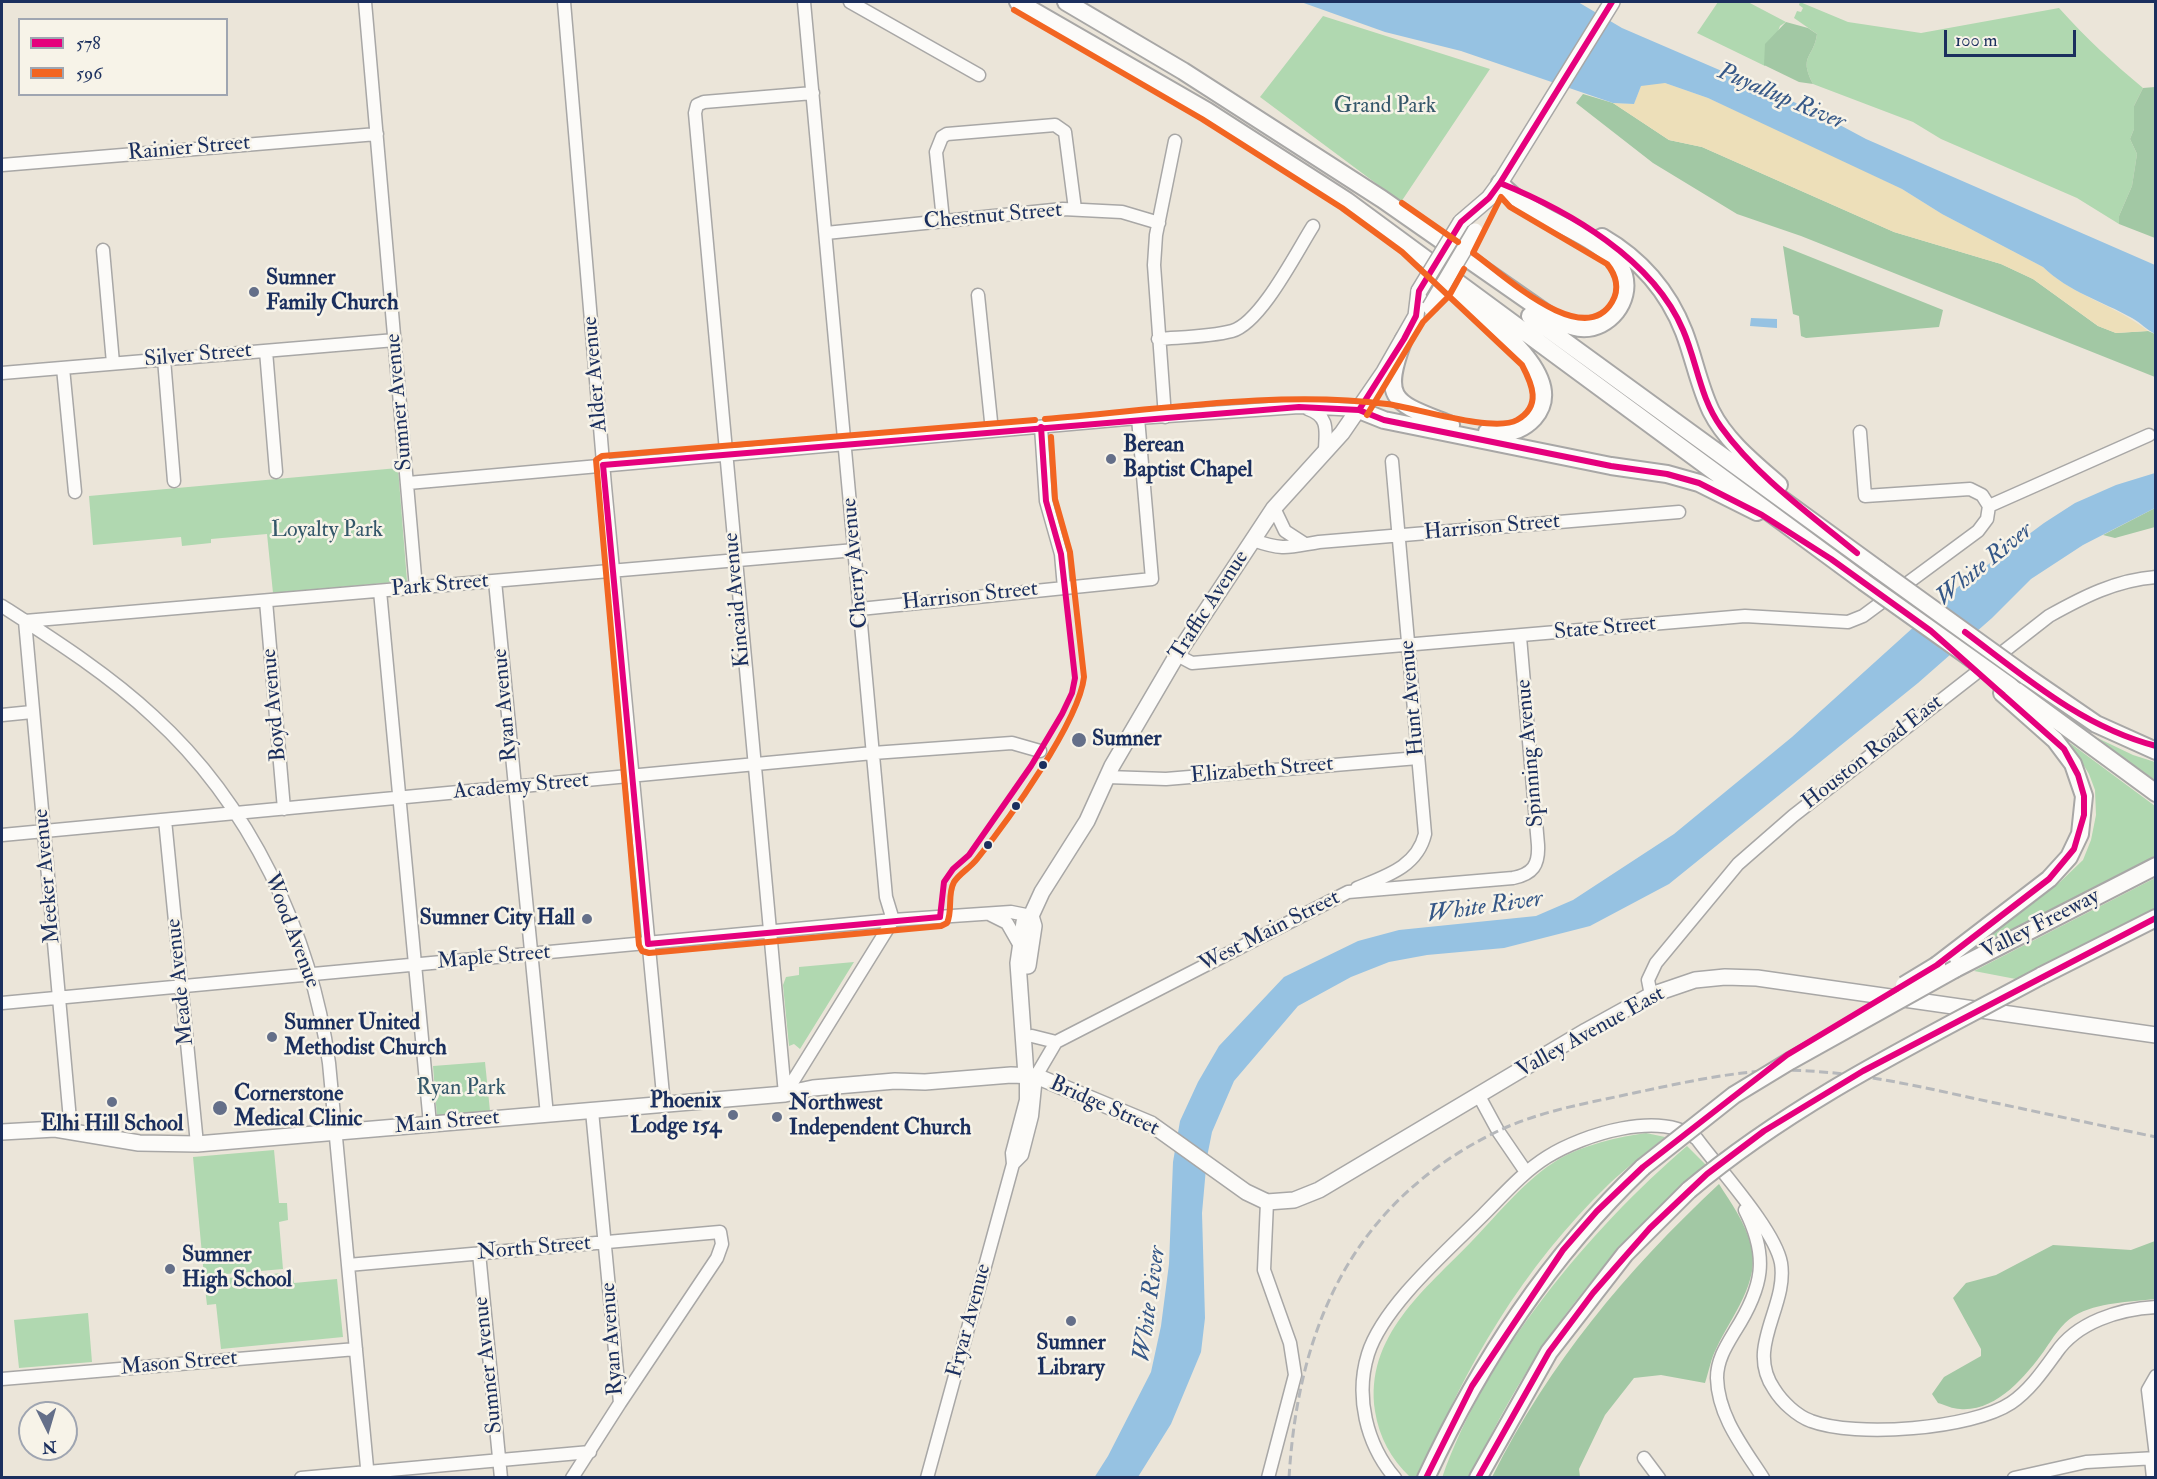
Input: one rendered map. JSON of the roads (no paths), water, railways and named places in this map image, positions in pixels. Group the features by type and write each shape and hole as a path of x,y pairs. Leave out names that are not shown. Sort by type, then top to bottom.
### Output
{"highway":[{"path":"1018,2 1207,111 1347,201 1725,477 1831,559"},
{"path":"1066,2 1183,71 1382,199 1557,321 1579,329 1588,329 1612,318 1622,305 1625,290 1623,271 1619,264 1604,251 1515,199 1500,183"},
{"path":"1500,183 1521,191 1606,240 1640,265 1669,300 1684,332 1711,410 1719,425 1753,463 1861,557"},
{"path":"1357,185 1466,270 2026,676 2096,724 2156,752"},
{"path":"1359,410 1497,434 1520,429 1538,413 1542,400 1542,380 1521,351 1458,295 1408,245"},
{"path":"1404,339 1394,376 1395,395 1409,409 1451,425"},
{"path":"1359,410 1384,420 1611,466 1667,474 1699,483 1762,515 1831,559 1931,631 2006,690 2156,793"},
{"path":"1734,1095 1820,1033 1937,965 2049,879 2068,857 2080,834 2084,815 2084,796 2073,764 2055,740 2006,690"},
{"path":"2135,742 2156,746"},
{"name":"Valley Freeway","path":"1426,1478 1472,1386 1563,1250 1597,1211 1643,1167 1734,1095 1790,1061 1955,969 2156,866"},
{"name":"Valley Freeway","path":"1478,1478 1549,1352 1625,1254 1689,1190 1764,1131 1824,1094 2041,976 2156,918"}],"main road":[{"name":"Traffic Avenue","path":"1030,1068 1019,944 1024,922 1031,916 1042,892 1094,809 1107,777 1177,656 1274,508 1359,410 1404,339 1416,316 1419,291 1461,222 1488,198 1500,183 1612,2"},
{"name":"Traffic Avenue","path":"1416,316 1430,307 1475,231 1488,198"},
{"name":"Traffic Avenue","path":"1030,1068 1032,1036 1028,953 1034,926 1031,916"},
{"name":"Valley Avenue East","path":"1266,1202 1281,1202 1306,1197 1586,1031 1651,995 1695,981 1725,977 1757,978 2156,1035"},
{"name":"Main Street","path":"2,1132 37,1128 71,1131 139,1143 197,1144 664,1105 895,1081 925,1082 1030,1068"},
{"name":"Bridge Street","path":"1030,1068 1151,1124 1238,1187 1266,1202"}],"street":[{"name":"Sumner Avenue","path":"365,2 416,588"},
{"name":"Alder Avenue","path":"564,2 603,465 664,1105"},
{"name":"Cherry Avenue","path":"804,2 886,897 893,920"},
{"path":"850,2 979,75"},
{"name":"Kincaid Avenue","path":"785,1094 696,133 697,105 704,102 813,93"},
{"path":"943,220 936,152 942,137 948,134 1055,125 1065,132 1075,209"},
{"name":"Rainier Street","path":"2,165 377,134"},
{"path":"1165,417 1154,265 1174,141"},
{"name":"Chestnut Street","path":"826,233 1075,209 1122,212 1159,223"},
{"path":"1158,339 1232,331 1246,324 1266,301 1313,226"},
{"path":"103,249 113,363"},
{"path":"978,295 992,431"},
{"name":"Silver Street","path":"2,373 395,340"},
{"path":"266,351 276,472"},
{"path":"164,359 174,481"},
{"path":"63,368 75,492"},
{"path":"408,483 1138,418 1299,407 1359,410"},
{"path":"1299,407 1317,412 1324,421 1327,429 1324,452"},
{"name":"Harrison Street","path":"860,609 1152,579 1138,418"},
{"path":"1041,427 1046,501 1061,554 1064,588"},
{"path":"1860,432 1865,496 1959,488 1979,493 1989,506 2149,435"},
{"name":"Hunt Avenue","path":"1348,892 1395,872 1419,852 1425,834 1392,462"},
{"name":"State Street","path":"1177,656 1192,663 1520,637 1745,616 1838,623 1856,620 1978,531 1987,519 1989,506"},
{"path":"1274,508 1285,531 1305,544"},
{"name":"Harrison Street","path":"1253,540 1279,548 1295,548 1305,544 1679,512"},
{"name":"Park Street","path":"25,621 855,550"},
{"name":"Houston Road East","path":"1651,995 1648,986 1650,975 1672,941 1738,864 1793,816 2049,616 2079,599 2121,582 2156,577"},
{"name":"Ryan Avenue","path":"495,581 547,1115"},
{"path":"380,591 430,1124"},
{"name":"Boyd Avenue","path":"266,601 284,809"},
{"name":"Wood Avenue","path":"2,606 121,689 153,716 207,773 235,813 267,866 309,975 324,1028 336,1132 367,1475"},
{"name":"Meeker Avenue","path":"25,621 71,1131"},
{"name":"Spinning Avenue","path":"1520,637 1539,845 1534,867"},
{"path":"2,715 32,712"},
{"name":"Academy Street","path":"2,835 873,753 1012,743 1040,751"},
{"name":"Elizabeth Street","path":"1107,777 1166,779 1418,758"},
{"name":"Meade Avenue","path":"165,820 197,1144"},
{"name":"West Main Street","path":"1056,1042 1348,892 1513,878 1526,874 1534,867"},
{"name":"Maple Street","path":"2,1003 893,920 1011,912 1031,916"},
{"path":"987,914 1007,923 1019,944"},
{"path":"785,1094 893,920"},
{"path":"1032,1036 1056,1042"},
{"path":"1030,1068 1056,1042"},
{"name":"Fryar Avenue","path":"927,1478 1013,1164 1012,1153 1026,1100 1030,1068"},
{"path":"1479,1096 1498,1131 1526,1172"},
{"name":"Ryan Avenue","path":"572,1478 620,1403 592,1111"},
{"path":"1395,1478 1382,1460 1368,1428 1362,1389 1368,1354 1383,1326 1418,1280 1526,1172 1550,1155 1568,1146 1610,1132 1662,1125 1689,1133 1697,1139 1766,1228 1780,1261 1780,1296 1763,1343 1770,1383 1795,1411 1809,1420 1826,1426 1865,1429 1919,1426 1980,1418 2018,1398 2057,1350 2083,1328 2117,1313 2156,1307"},
{"path":"1733,1188 1755,1231 1761,1262 1747,1309 1720,1359 1718,1388 1726,1419 1762,1478"},
{"path":"1266,1202 1264,1270 1290,1343 1295,1375 1268,1478"},
{"name":"North Street","path":"348,1265 720,1232 722,1244 717,1258 620,1403"},
{"name":"Sumner Avenue","path":"478,1253 501,1478"},
{"name":"Mason Street","path":"2,1379 356,1349"},
{"path":"2153,1378 2148,1398 2154,1457 2153,1478"},
{"path":"301,1478 367,1475 590,1452"},
{"path":"2014,1478 2086,1462 2154,1457"},
{"path":"1644,1458 1659,1478"}],"water":[{"name":"Puyallup River","path":"1301,2 1578,2 1622,28 1810,109 1866,139 2155,265 2155,334 2132,318 2075,290 2043,267 1942,214 1902,189 1708,98 1665,83 1641,86 1634,104 1613,103 1461,51 1385,32"},
{"path":"1751,318 1777,319 1777,328 1750,326"},
{"path":"2155,473 2155,508 2083,545 2031,579 1992,618 1918,683 1669,884 1590,926 1504,948 1427,955 1389,962 1351,977 1298,1006 1234,1081 1212,1132 1207,1157 1202,1213 1205,1318 1201,1352 1171,1424 1138,1477 1094,1478 1108,1456 1151,1372 1161,1326 1169,1264 1173,1162 1180,1121 1198,1082 1219,1046 1284,977 1358,941 1399,930 1536,916 1573,900 1674,834 1792,737 1958,587 2044,523 2075,503 2116,485"}],"railway":[{"path":"1289,1478 1295,1422 1305,1370 1321,1320 1342,1274 1370,1232 1405,1194 1446,1161 1496,1132 1529,1118 1564,1108 1677,1084 1743,1073 1787,1070 1891,1081 2156,1137"}],"place":[{"name":"Sumner Family Church","path":"254,292"},
{"name":"Berean Baptist Chapel","path":"1111,459"},
{"name":"Sumner","path":"1079,740"},
{"name":"Sumner City Hall","path":"587,919"},
{"name":"Sumner United Methodist Church","path":"272,1037"},
{"name":"Elhi Hill School","path":"112,1102"},
{"name":"Cornerstone Medical Clinic","path":"220,1108"},
{"name":"Phoenix Lodge 154","path":"733,1115"},
{"name":"Northwest Independent Church","path":"777,1117"},
{"name":"Sumner High School","path":"170,1269"},
{"name":"Sumner Library","path":"1071,1321"}],"park label":[{"name":"Grand Park","path":"1385,107"},
{"name":"Loyalty Park","path":"327,531"},
{"name":"Ryan Park","path":"461,1089"}],"water label":[{"name":"White River","path":"1985,565"},
{"name":"White River","path":"1485,908"},
{"name":"White River","path":"1151,1304"}]}
